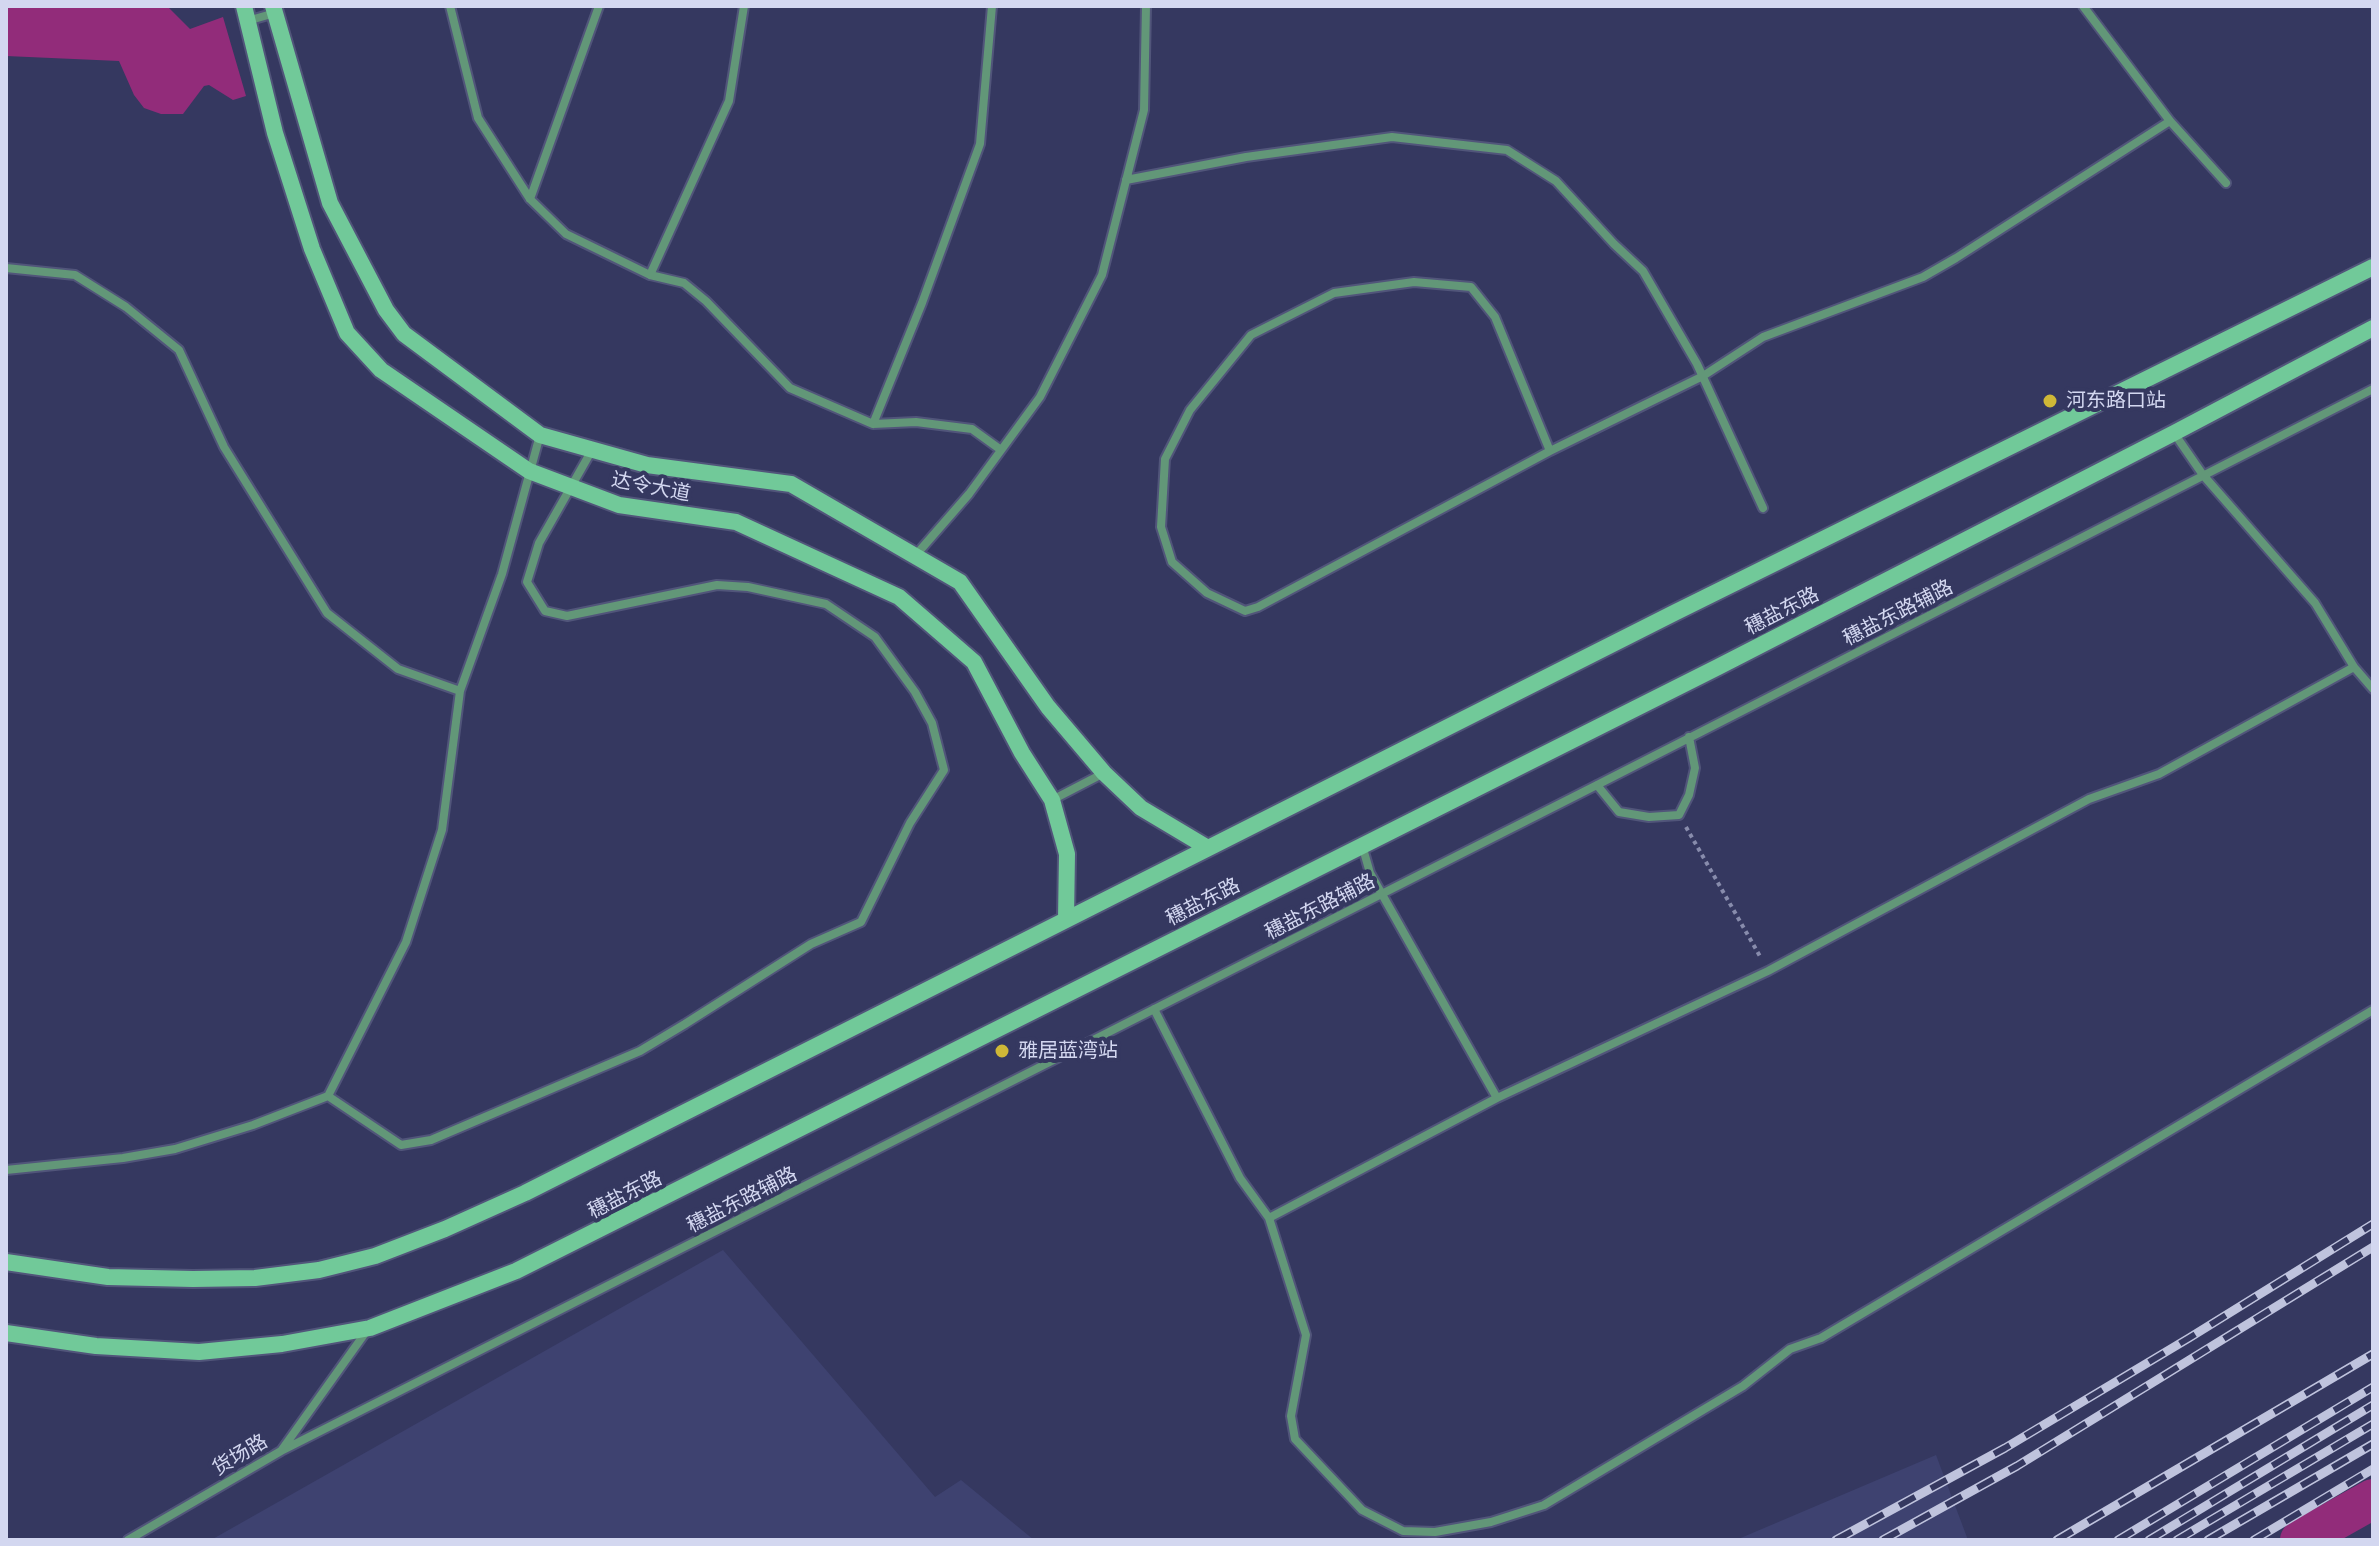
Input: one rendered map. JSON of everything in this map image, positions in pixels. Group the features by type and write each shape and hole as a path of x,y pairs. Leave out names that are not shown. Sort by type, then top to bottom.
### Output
{"main road":[{"name":"达令大道","path":"274,10 330,203 386,310 404,334 540,435 647,465 791,484 960,582 1048,707 1104,773 1141,808 1208,848"},
{"name":"达令大道","path":"245,13 275,133 312,249 347,333 381,370 529,471 619,505 736,522 899,597 974,662 1022,753 1052,800 1067,854 1066,919"},
{"path":"6,1262 108,1277 255,1278 319,1270 375,1256 445,1229 525,1193 1716,592 2373,267"},
{"name":"穗盐东路","path":"6,1333 96,1346 199,1352 282,1344 370,1328 516,1271 1689,681 2373,328"}],"street":[{"path":"450,6 478,118 530,199 566,234 650,275 684,283 706,301 790,388 873,424 916,422 972,429 1001,450"},
{"path":"530,199 599,6"},
{"path":"650,275 729,101 744,6"},
{"path":"873,424 922,303 980,144 992,6"},
{"path":"915,556 969,494 1040,397 1102,275 1144,110 1146,6"},
{"path":"2083,6 2170,121 2226,183"},
{"path":"245,13 274,10"},
{"path":"1550,451 1495,317 1471,287 1414,282 1334,293 1251,335 1190,410 1165,459 1161,527 1172,562 1207,593 1245,611 1258,607 1550,451 1703,376 1763,337 1923,277 2170,121"},
{"path":"1126,180 1246,157 1392,137 1507,150 1556,181 1643,271 1703,376 1763,508"},
{"path":"6,268 75,275 126,307 179,350 224,447 327,613 398,669 460,691"},
{"name":"穗盐东路辅路","path":"281,1451 2373,389"},
{"path":"2174,433 2203,475 2315,603 2354,667 2373,689"},
{"path":"6,1170 123,1158 175,1149 253,1125 328,1096 406,942 442,830 460,691 502,574 540,435"},
{"path":"328,1096 401,1145 416,1143 431,1140 640,1051 811,944 861,922 910,823 944,770 932,723 915,692 875,637 826,604 748,587 717,585 567,616 545,611 527,582 539,543 592,450"},
{"path":"1269,1218 1497,1098 1768,971 2089,799 2159,774 2354,667"},
{"path":"1597,785 1619,812 1649,817 1679,815 1689,795 1695,768 1689,737"},
{"path":"1052,800 1104,773"},
{"path":"1362,845 1370,873 1381,894 1497,1098"},
{"path":"1154,1009 1240,1178 1269,1218 1306,1335 1291,1416 1295,1439 1362,1510 1403,1531 1435,1532 1491,1522 1544,1505 1743,1386 1790,1349 1821,1338 2373,1010"},
{"name":"货场路","path":"128,1540 281,1451 370,1328"}],"path":[{"path":"1679,815 1768,971"}],"shaded area":[{"path":"6,6 167,6 190,29 223,17 246,96 233,100 209,85 204,86 183,114 161,114 144,108 134,95 119,61 6,56"},
{"path":"723,1250 935,1497 961,1480 1034,1540 211,1540"},
{"path":"1936,1455 1968,1540 1736,1540"}],"waterway":[{"path":"2300,1540 2373,1499"}],"railway":[{"path":"1836,1540 2005,1448 2373,1224"},
{"path":"1883,1540 2017,1466 2373,1247"},
{"path":"2057,1540 2373,1354"},
{"path":"2118,1540 2373,1387"},
{"path":"2149,1540 2373,1405"},
{"path":"2177,1540 2373,1424"},
{"path":"2208,1540 2373,1444"},
{"path":"2254,1540 2373,1469"}],"place":[{"name":"河东路口站","path":"2050,401"},
{"name":"雅居蓝湾站","path":"1002,1051"}]}
